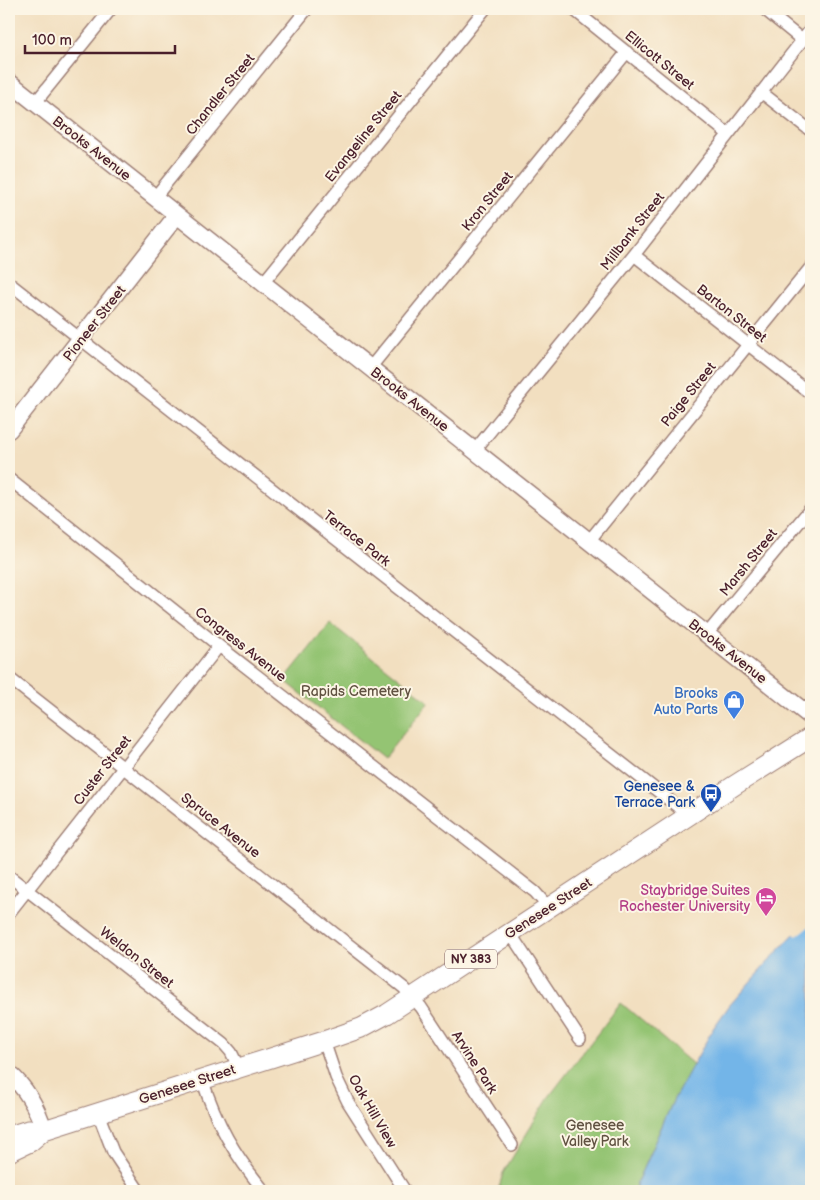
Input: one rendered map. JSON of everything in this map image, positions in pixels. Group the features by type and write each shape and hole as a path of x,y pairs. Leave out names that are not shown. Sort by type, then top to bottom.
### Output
{"main road":[{"name":"Brooks Avenue","path":"9,82 811,717"},
{"name":"Pioneer Street","path":"9,430 81,341 177,215"},
{"name":"Genesee Street","path":"9,1136 28,1130 44,1130 324,1041 369,1024 811,737"},
{"path":"9,1073 29,1094 39,1113 44,1130"},
{"name":"Genesee Street","path":"9,1152 30,1142 44,1130"}],"street":[{"path":"35,103 111,9"},
{"name":"Chandler Street","path":"155,198 307,9"},
{"name":"Evangeline Street","path":"263,283 485,9"},
{"name":"Ellicott Street","path":"573,9 728,134"},
{"path":"764,9 802,40"},
{"name":"Millbank Street","path":"475,450 634,255 811,29"},
{"name":"Kron Street","path":"370,368 627,52"},
{"path":"761,92 811,131"},
{"name":"Barton Street","path":"634,255 811,394"},
{"name":"Paige Street","path":"589,541 811,267"},
{"name":"Terrace Park","path":"9,283 678,807 686,817"},
{"name":"Congress Avenue","path":"9,480 535,892 549,908"},
{"name":"Marsh Street","path":"708,634 811,508"},
{"name":"Custer Street","path":"9,913 219,646"},
{"name":"Spruce Avenue","path":"9,678 398,982 413,997"},
{"name":"Weldon Street","path":"9,876 224,1044 232,1052 239,1068"},
{"path":"510,933 580,1039"},
{"name":"Arvine Park","path":"413,997 512,1145"},
{"name":"Oak Hill View","path":"324,1041 336,1077 348,1102 405,1191"},
{"path":"202,1079 215,1116 227,1140 241,1162 264,1191"},
{"path":"98,1112 113,1152 139,1191"}],"green space":[{"name":"Rapids Cemetery","path":"330,623 429,702 383,759 284,680"},
{"name":"Genesee Valley Park","path":"621,1003 694,1065 674,1099 637,1182 635,1191 498,1191 503,1173 548,1098"}],"water":[{"path":"811,921 811,1191 635,1191 637,1182 674,1099 714,1027 729,1006 792,936"}],"pier":[{"path":"811,918 811,925 797,936 793,933"}],"place":[{"name":"Brooks Auto Parts","path":"734,720"},
{"name":"Genesee & Terrace Park","path":"711,813"},
{"name":"Staybridge Suites Rochester University","path":"766,917"}]}
